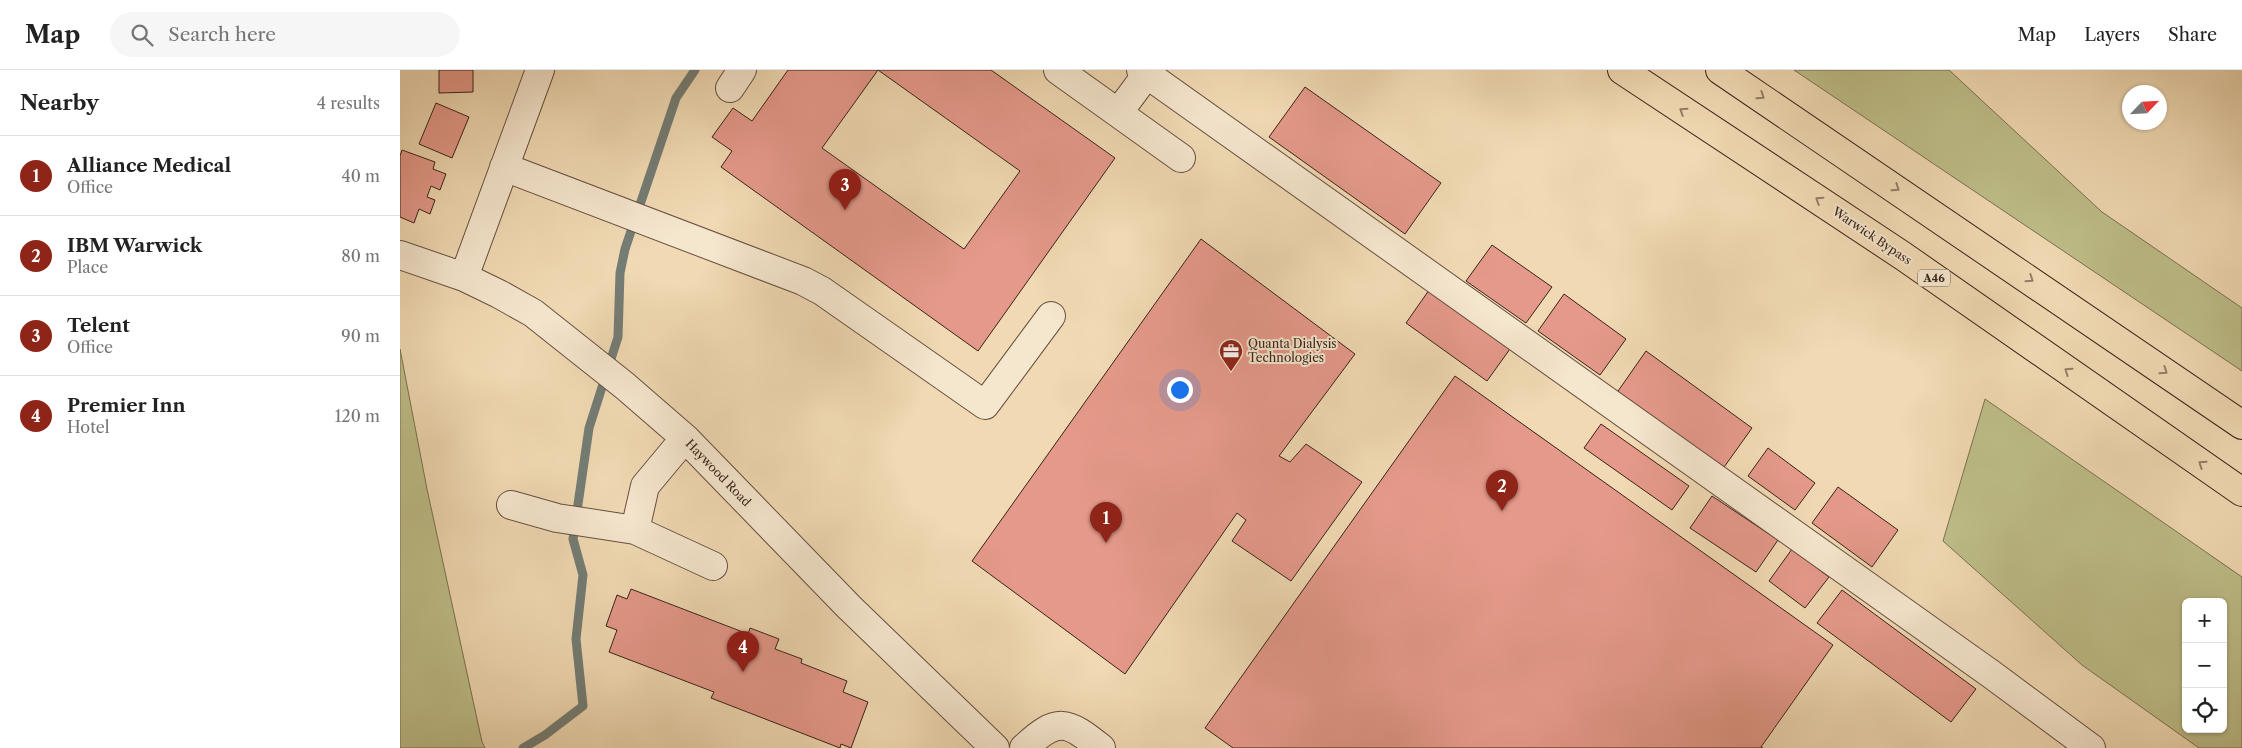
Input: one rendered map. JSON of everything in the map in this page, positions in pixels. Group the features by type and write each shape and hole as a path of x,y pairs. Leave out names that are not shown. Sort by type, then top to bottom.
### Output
{"highway":[{"name":"Warwick Bypass","path":"1622,70 1903,256 2242,492"},
{"path":"1720,70 2242,425"}],"street":[{"path":"464,277 540,70"},
{"path":"1058,70 1181,158"},
{"path":"1110,107 1138,71 1978,665 2090,748"},
{"path":"504,166 809,284 985,405 1052,316"},
{"name":"Haywood Road","path":"400,255 464,277 532,313 624,386 685,438 850,607 995,748"},
{"path":"635,530 645,486 685,438"},
{"path":"511,505 556,518 635,530 713,566"},
{"path":"1024,748 1040,733 1062,725 1078,730 1102,748"}],"green space":[{"path":"1794,70 1949,70 2102,212 2242,308 2242,371"},
{"path":"400,349 427,489 482,742 485,748 400,748"},
{"path":"1985,399 2242,577 2242,748 2199,748 2082,665 1943,541"}],"building":[{"path":"439,70 473,70 473,92 439,93"},
{"path":"788,70 878,70 991,70 1115,158 978,351 721,167 732,151 712,137 733,108 752,121","holes":["878,70 1020,171 964,249 822,148"]},
{"path":"1305,87 1441,183 1405,234 1269,137"},
{"path":"436,103 469,117 452,158 419,144"},
{"path":"402,150 435,162 433,169 446,174 440,190 431,186 427,197 435,200 430,214 419,209 414,223 400,217 400,156"},
{"path":"1201,239 1355,354 1279,456 1290,462 1306,444 1362,482 1291,581 1232,541 1246,520 1237,513 1125,674 972,561"},
{"path":"1492,245 1552,287 1526,323 1466,281"},
{"path":"1434,283 1515,342 1487,381 1406,323"},
{"path":"1564,294 1626,339 1600,375 1538,331"},
{"path":"1646,351 1752,428 1722,470 1616,394"},
{"path":"1455,376 1833,645 1761,747 1763,748 1233,748 1205,728"},
{"path":"1601,424 1689,486 1672,510 1584,448"},
{"path":"1768,448 1815,483 1795,510 1748,476"},
{"path":"1838,487 1898,530 1872,567 1812,523"},
{"path":"1712,496 1778,540 1756,572 1690,528"},
{"path":"1792,549 1829,577 1805,608 1769,581"},
{"path":"631,589 748,634 750,628 779,639 775,649 802,659 801,663 847,681 843,692 868,702 851,748 841,744 840,748 711,698 714,692 609,652 617,630 606,626 617,595 627,599"},
{"path":"1842,590 1976,689 1951,722 1817,623"}],"waterway":[{"path":"523,748 545,735 583,706 576,639 583,575 573,539 589,428 618,337 620,273 625,249 676,98 695,70"}],"place":[{"name":"Telent","path":"845,210"},
{"name":"Quanta Dialysis Technologies","path":"1231,372"},
{"name":"IBM Warwick","path":"1502,511"},
{"name":"Alliance Medical","path":"1106,543"},
{"name":"Premier Inn","path":"743,672"}]}
